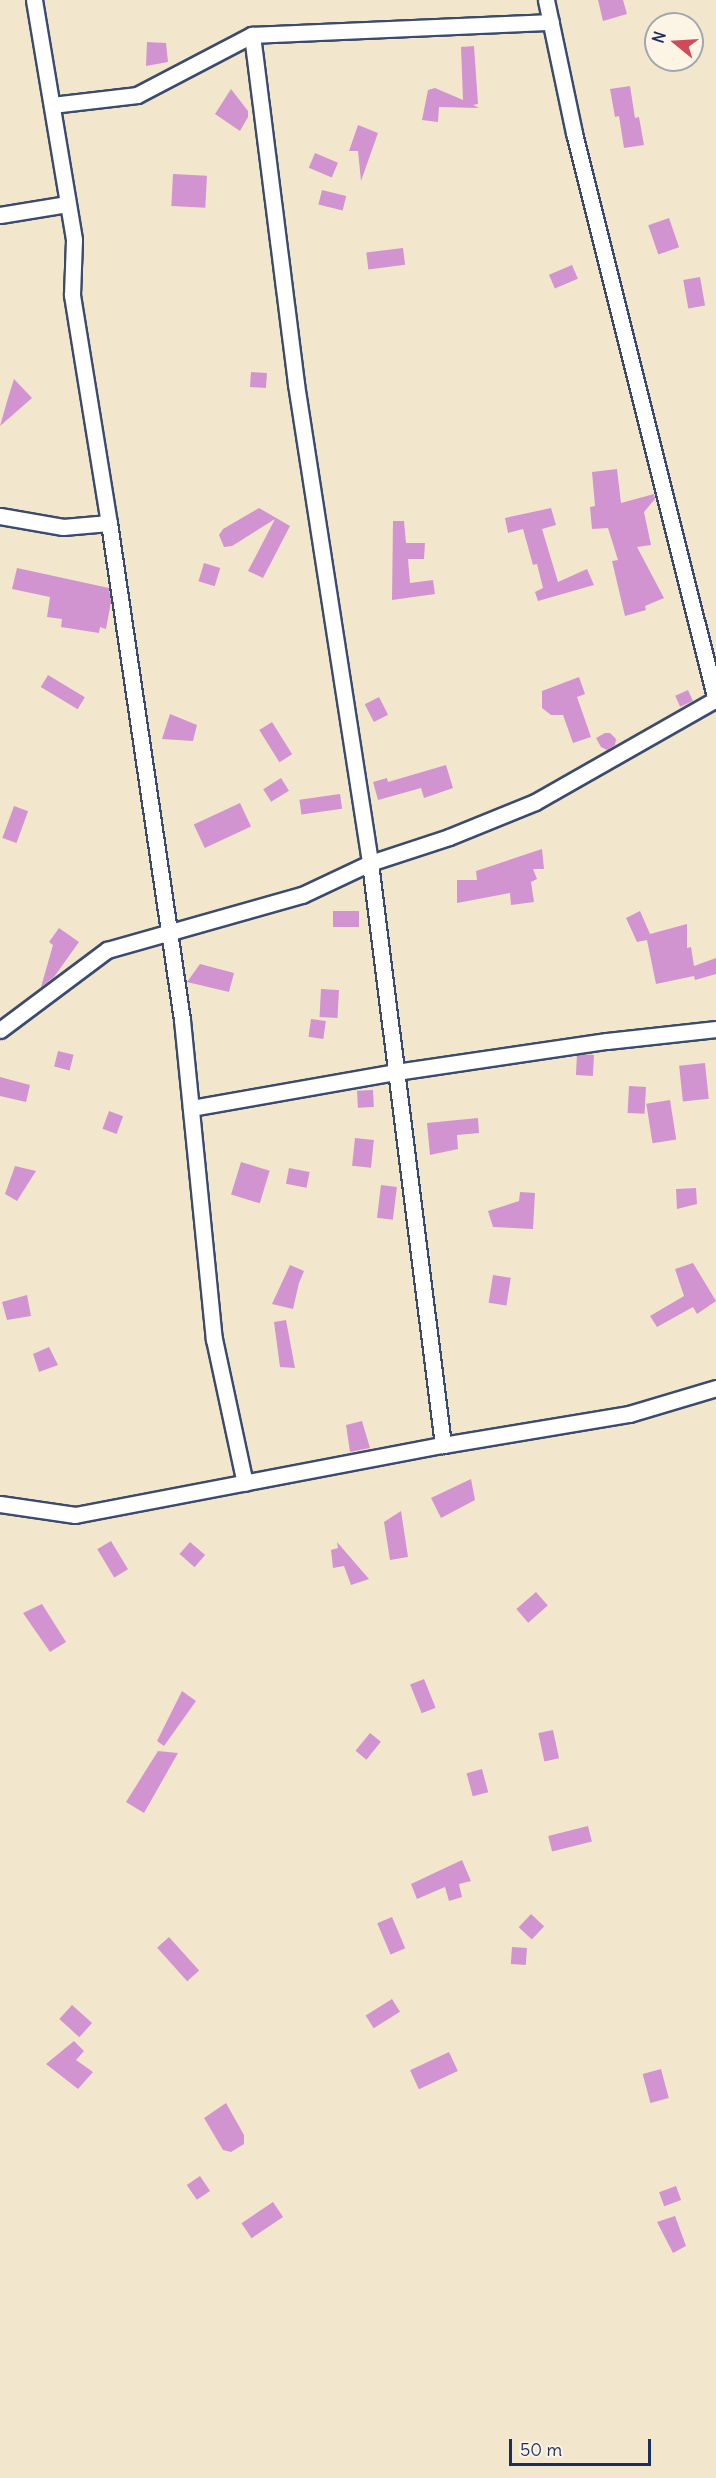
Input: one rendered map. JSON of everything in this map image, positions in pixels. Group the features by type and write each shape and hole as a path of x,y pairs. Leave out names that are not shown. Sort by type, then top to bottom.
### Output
{"street":[{"path":"34,0 74,240 72,295 109,523 169,931 191,1108 214,1339 245,1483"},
{"path":"0,1030 107,950 302,895 370,863 449,837 534,802 716,700 574,133 546,0"},
{"path":"52,105 137,95 252,35 551,22"},
{"path":"252,35 293,361 370,863 443,1445"},
{"path":"0,215 67,204"},
{"path":"0,516 63,527 109,523"},
{"path":"191,1108 396,1072 607,1041 716,1029"},
{"path":"0,1504 75,1515 443,1445 629,1414 716,1388"}],"building":[{"path":"598,0 623,0 627,14 603,21"},
{"path":"147,42 166,43 168,62 146,66"},
{"path":"474,46 478,104 473,105 479,108 439,107 438,122 422,120 428,90 435,88 463,100 461,47"},
{"path":"630,86 635,118 639,117 644,145 624,148 619,116 615,117 610,89"},
{"path":"231,89 248,111 248,117 240,131 215,114"},
{"path":"358,125 378,133 361,181 358,151 349,151"},
{"path":"315,153 338,163 332,177 309,168"},
{"path":"173,174 207,176 205,208 171,206"},
{"path":"322,190 346,196 343,211 318,205"},
{"path":"669,218 679,247 658,254 648,225"},
{"path":"403,248 405,265 368,269 366,253"},
{"path":"572,265 578,279 555,289 549,275"},
{"path":"700,277 705,306 688,309 683,280"},
{"path":"251,372 267,373 266,388 250,387"},
{"path":"14,379 32,398 0,426 8,398"},
{"path":"617,469 621,503 654,494 655,499 644,512 651,545 637,547 664,598 645,606 646,610 625,616 612,561 618,560 608,528 592,529 590,507 595,506 592,472"},
{"path":"259,508 290,526 263,578 248,571 275,519 232,546 224,547 219,535 223,529"},
{"path":"551,508 556,525 542,529 558,582 587,569 594,585 538,601 535,592 543,588 537,564 533,565 523,529 508,533 505,518"},
{"path":"393,521 404,521 406,543 425,543 424,559 408,559 410,583 433,580 435,594 392,600"},
{"path":"204,563 220,568 215,586 198,581"},
{"path":"17,568 109,588 111,602 106,629 100,627 99,633 61,627 62,619 47,617 50,597 12,589"},
{"path":"48,675 85,697 78,709 41,687"},
{"path":"579,677 585,694 577,697 591,737 573,743 563,715 551,715 542,708 542,691"},
{"path":"688,690 693,701 680,707 675,696"},
{"path":"379,697 388,715 374,722 365,704"},
{"path":"170,714 197,725 193,741 162,739"},
{"path":"272,722 292,754 279,762 259,730"},
{"path":"610,733 616,739 615,745 607,750 601,747 596,738"},
{"path":"446,765 453,788 424,798 421,788 378,800 373,782 387,778 388,782"},
{"path":"281,778 289,791 271,802 263,789"},
{"path":"340,794 342,809 301,815 299,800"},
{"path":"240,803 251,827 205,848 194,825"},
{"path":"14,806 28,811 16,843 2,838"},
{"path":"542,849 544,869 533,869 537,879 531,882 534,902 511,905 510,893 457,903 457,880 477,880 476,871"},
{"path":"333,911 359,911 359,927 333,927"},
{"path":"640,911 650,934 687,924 687,948 691,947 694,966 716,958 716,974 695,980 694,976 656,984 647,940 637,942 626,918"},
{"path":"59,928 79,942 54,977 41,987 53,945 49,942"},
{"path":"200,964 234,973 229,992 187,982"},
{"path":"321,989 339,990 338,1018 320,1017"},
{"path":"311,1019 326,1021 323,1039 308,1037"},
{"path":"58,1051 74,1055 70,1070 54,1067"},
{"path":"577,1054 594,1055 593,1076 576,1075"},
{"path":"705,1063 709,1099 683,1102 679,1066"},
{"path":"0,1077 30,1085 26,1102 0,1096"},
{"path":"629,1086 646,1087 645,1114 628,1113"},
{"path":"373,1090 374,1107 358,1108 357,1091"},
{"path":"670,1100 676,1140 653,1143 646,1104"},
{"path":"109,1111 123,1116 117,1134 103,1129"},
{"path":"478,1118 479,1133 457,1135 458,1149 430,1155 427,1123"},
{"path":"355,1138 374,1140 371,1168 352,1166"},
{"path":"241,1162 270,1171 260,1203 231,1195"},
{"path":"15,1166 36,1171 17,1201 5,1194"},
{"path":"289,1168 310,1172 307,1188 286,1184"},
{"path":"381,1185 397,1187 393,1220 377,1218"},
{"path":"696,1188 697,1204 677,1209 676,1189"},
{"path":"520,1192 535,1193 533,1229 493,1227 488,1211 519,1201"},
{"path":"693,1263 716,1301 697,1314 693,1307 657,1327 650,1316 684,1296 675,1269"},
{"path":"290,1265 304,1271 293,1309 272,1304"},
{"path":"493,1275 511,1278 506,1305 489,1303"},
{"path":"27,1295 31,1316 7,1320 2,1302"},
{"path":"286,1320 295,1368 280,1367 274,1322"},
{"path":"49,1347 58,1365 39,1372 33,1354"},
{"path":"362,1421 370,1448 350,1452 346,1425"},
{"path":"471,1479 475,1500 441,1518 431,1498"},
{"path":"401,1511 408,1557 390,1560 384,1522"},
{"path":"111,1541 128,1569 114,1578 97,1549"},
{"path":"190,1542 205,1555 195,1567 180,1554"},
{"path":"337,1542 369,1579 351,1585 344,1566 333,1568 331,1550 338,1548"},
{"path":"536,1592 548,1606 528,1623 516,1609"},
{"path":"42,1604 66,1642 50,1652 23,1613"},
{"path":"424,1679 436,1708 422,1713 410,1685"},
{"path":"182,1691 196,1701 164,1746 157,1741"},
{"path":"553,1730 559,1758 544,1761 538,1733"},
{"path":"370,1733 381,1742 366,1760 356,1751"},
{"path":"158,1751 178,1753 144,1813 126,1802"},
{"path":"482,1769 488,1792 473,1796 467,1773"},
{"path":"588,1826 592,1842 552,1851 548,1836"},
{"path":"462,1860 471,1881 459,1884 462,1897 449,1901 445,1887 417,1899 411,1884"},
{"path":"531,1914 544,1926 532,1939 519,1927"},
{"path":"392,1917 405,1948 391,1955 377,1923"},
{"path":"169,1937 199,1970 187,1981 157,1948"},
{"path":"512,1947 527,1948 526,1965 511,1964"},
{"path":"392,1999 400,2012 374,2028 366,2015"},
{"path":"72,2005 92,2023 79,2037 59,2019"},
{"path":"74,2041 84,2051 76,2060 93,2072 78,2089 46,2064"},
{"path":"449,2052 458,2071 419,2089 410,2070"},
{"path":"661,2069 669,2098 650,2103 643,2074"},
{"path":"226,2103 244,2135 244,2144 231,2152 223,2150 204,2118"},
{"path":"200,2176 210,2191 197,2200 187,2185"},
{"path":"676,2186 681,2200 664,2206 659,2192"},
{"path":"273,2202 283,2217 252,2238 241,2223"},
{"path":"675,2216 686,2246 673,2253 657,2222"}]}
